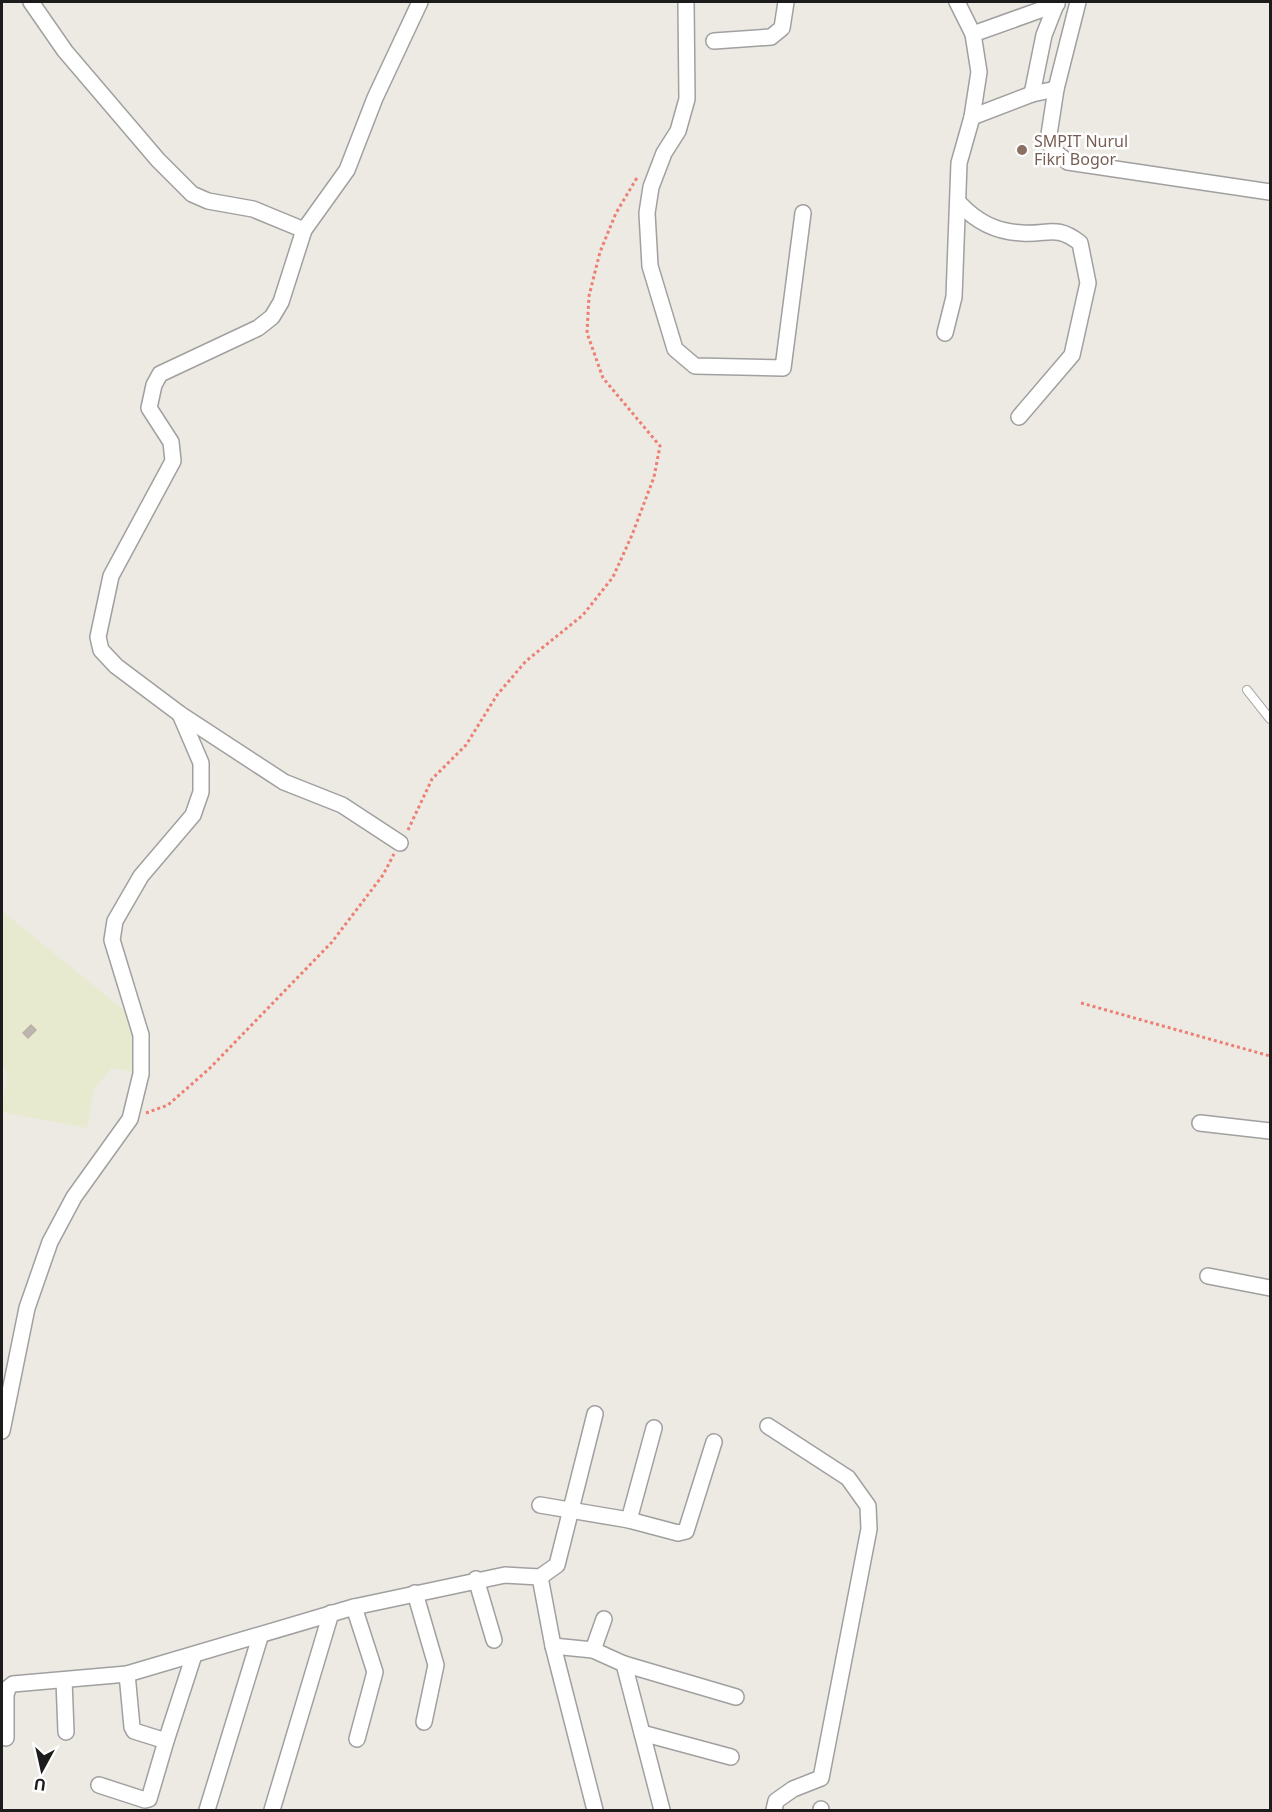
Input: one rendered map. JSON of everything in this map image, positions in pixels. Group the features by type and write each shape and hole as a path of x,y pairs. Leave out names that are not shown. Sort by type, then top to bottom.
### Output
{"street":[{"path":"31,2 65,51 99,92 158,160 192,194 208,201 253,209 304,230"},
{"path":"400,843 342,805 285,782 180,714 116,666 101,650 98,637 111,576 173,461 171,442 149,408 154,385 160,374 258,328 272,317 281,302 304,230 346,170 375,98 420,2"},
{"path":"686,2 687,99 678,131 664,153 651,187 647,213 650,266 675,349 695,366 783,368 803,213"},
{"path":"714,41 771,37 782,28 786,2"},
{"path":"945,333 954,297 960,204 959,163 972,117 980,72 973,33 957,2"},
{"path":"1078,2 1056,89 1048,141 1055,152 1068,162 1270,192"},
{"path":"973,33 1057,3"},
{"path":"1032,94 1044,36 1057,3"},
{"path":"972,117 1032,94 1056,89"},
{"path":"960,204 975,220 1000,230 1024,234 1051,230 1069,234 1080,243 1088,283 1072,355 1019,417"},
{"path":"2,1431 27,1308 50,1242 80,1188 130,1119 141,1074 141,1035 112,940 115,921 136,884 193,815 201,792 201,763 180,714"},
{"path":"1200,1123 1270,1131"},
{"path":"1208,1276 1270,1288"},
{"path":"6,1738 8,1688 13,1684 127,1674 354,1607 476,1579 523,1574 540,1577 557,1564 594,1414"},
{"path":"768,1426 848,1478 868,1506 869,1529 821,1778 793,1789 776,1801 774,1810"},
{"path":"629,1520 654,1428"},
{"path":"540,1505 629,1520 678,1533 686,1531 714,1442"},
{"path":"540,1577 553,1646 595,1810"},
{"path":"476,1579 494,1640"},
{"path":"416,1593 436,1665 424,1722"},
{"path":"354,1607 375,1672 357,1739"},
{"path":"272,1810 331,1613"},
{"path":"593,1650 604,1619"},
{"path":"207,1810 260,1636"},
{"path":"553,1646 593,1650 624,1664 736,1697"},
{"path":"99,1785 152,1804 166,1741 194,1655"},
{"path":"624,1664 662,1810"},
{"path":"127,1674 134,1731 166,1741"},
{"path":"64,1680 66,1732"},
{"path":"642,1733 731,1757"}],"lane":[{"path":"1247,690 1270,719"}],"path":[{"path":"130,1119 168,1105 208,1070 332,942 383,874 420,808 432,779 466,745 497,695 526,661 583,615 613,577 654,477 660,446 603,378 587,333 589,296 600,252 616,213 640,174"},
{"path":"1081,1003 1270,1056"}],"green space":[{"path":"2,911 131,1016 137,1041 135,1072 112,1068 94,1089 87,1128 2,1112 7,1074 2,1063"}],"building":[{"path":"31,1025 36,1030 28,1038 23,1033"}],"place":[{"name":"SMPIT Nurul Fikri Bogor","path":"1022,150"}]}
